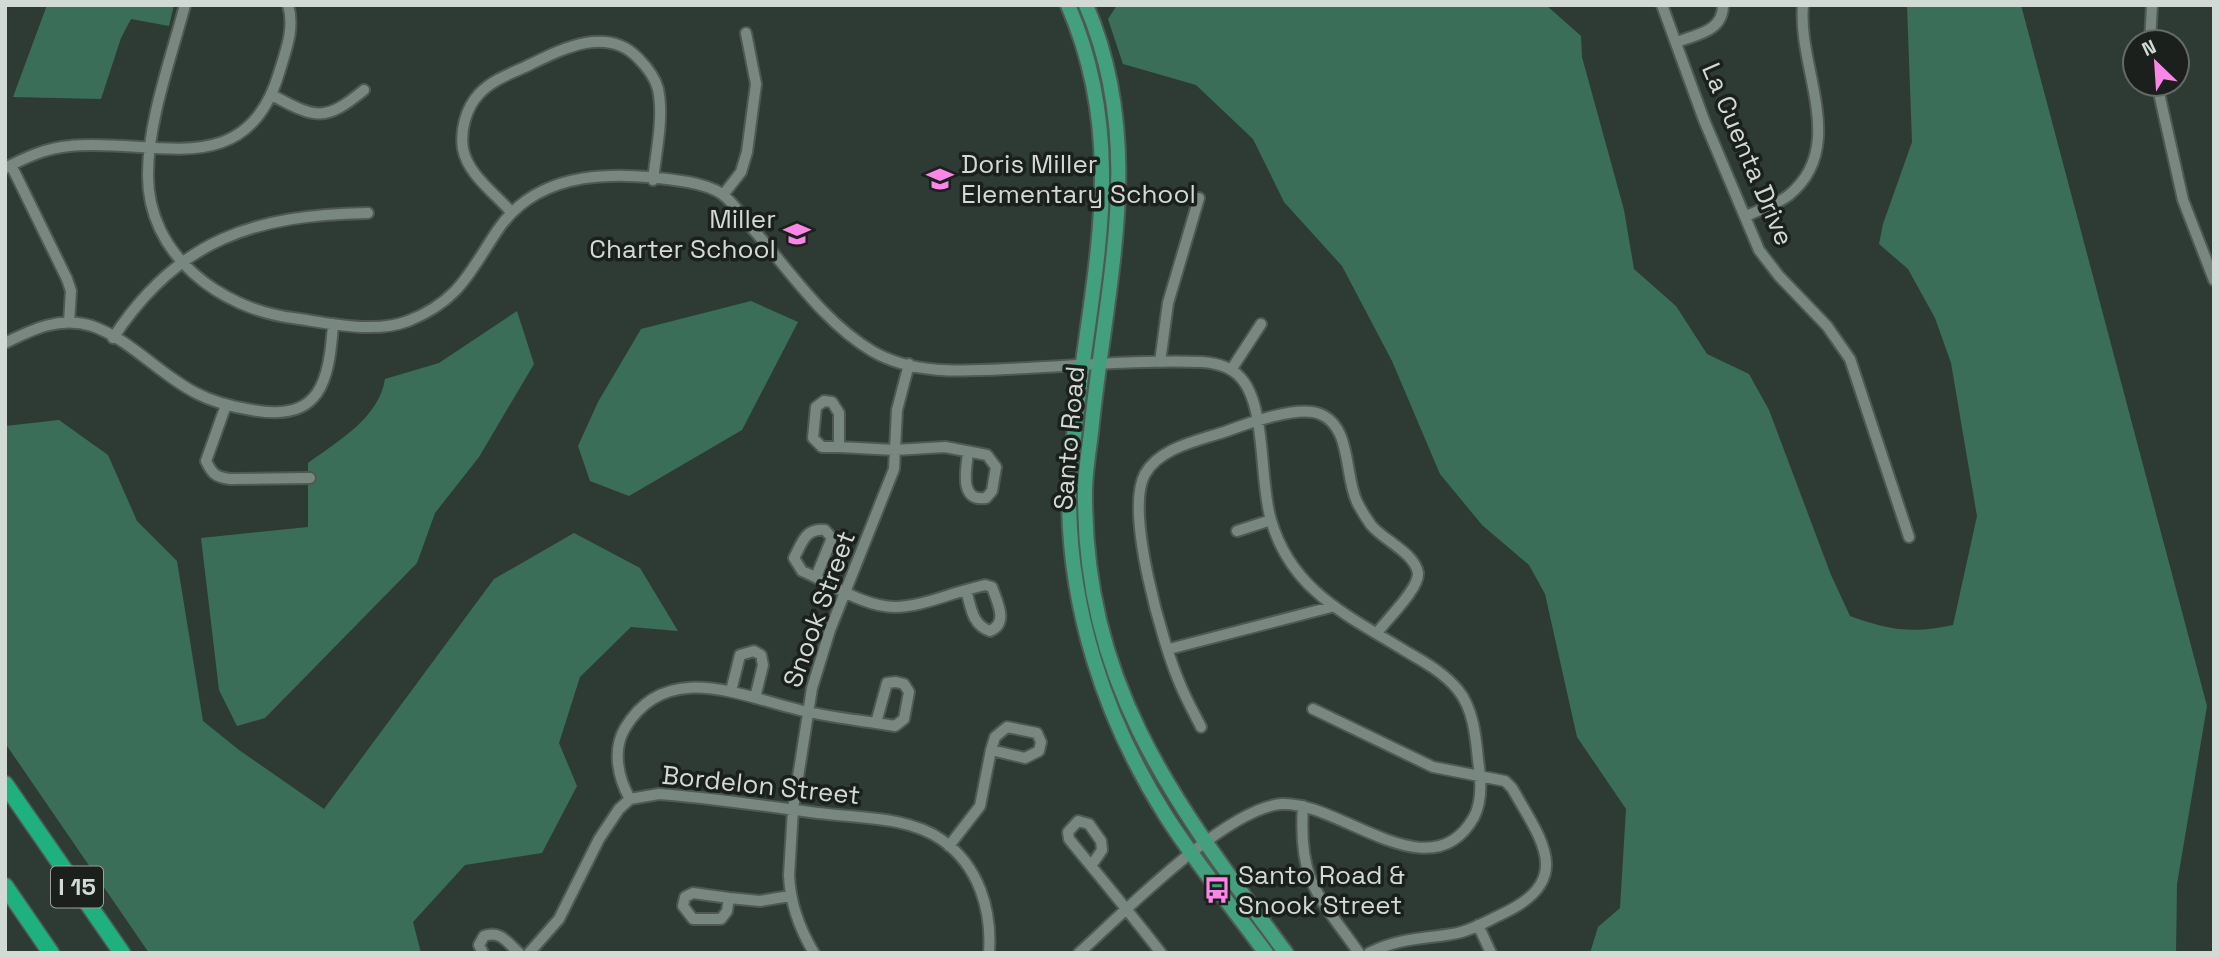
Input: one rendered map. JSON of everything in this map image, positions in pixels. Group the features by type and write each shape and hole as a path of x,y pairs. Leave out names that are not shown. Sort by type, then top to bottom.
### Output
{"highway":[{"name":"I 15","path":"5,785 122,953"},
{"name":"I 15","path":"5,886 51,953"}],"main road":[{"name":"Santo Road","path":"1068,5 1087,54 1097,103 1104,191 1099,256 1082,366 1069,489 1075,582 1088,643 1125,743 1167,817 1266,953"},
{"name":"Santo Road","path":"1086,5 1103,50 1113,97 1121,187 1115,262 1099,365 1085,490 1092,580 1105,642 1139,735 1180,808 1286,953"}],"street":[{"path":"185,5 149,148 150,198 158,224 181,263 227,300 254,311 333,324 403,323 437,308 465,282 512,212 542,191 574,179 595,176 690,182 723,195 818,305 842,329 874,352 909,364 956,370 1202,362 1217,364 1241,377 1249,391 1256,420 1271,520 1282,549 1302,579 1331,607 1439,671 1460,691 1471,718 1480,776 1478,804 1474,818 1457,836 1432,847 1414,848 1390,841 1327,812 1303,806 1263,807 1248,814 1193,854 1079,953"},
{"path":"69,322 71,291 67,279 8,167 42,151 74,145 179,151 209,147 237,133 254,121 272,95 290,37 291,17 288,5"},
{"name":"La Cuenta Drive","path":"1662,5 1678,42 1704,120 1759,250 1827,326 1850,359 1909,537"},
{"path":"1678,42 1716,26 1723,18 1723,5"},
{"path":"1746,216 1787,197 1802,182 1818,151 1819,122 1805,54 1803,5"},
{"path":"2151,28 2152,5"},
{"path":"723,195 741,172 747,152 756,84 746,33"},
{"path":"512,212 475,174 463,150 463,127 468,112 478,94 494,81 581,43 600,41 634,54 648,68 657,86 660,103 653,180"},
{"path":"272,95 307,112 324,115 340,109 364,90"},
{"path":"2160,98 2183,200 2214,280"},
{"path":"1160,362 1168,303 1199,198"},
{"path":"113,338 140,300 181,263 231,233 290,217 368,214"},
{"path":"5,342 38,327 69,322 92,326 195,393 226,405 276,414 302,408 320,390 330,365 333,324"},
{"path":"1231,370 1261,324"},
{"name":"Snook Street","path":"814,953 796,918 790,896 793,809 806,711 817,666 888,488 895,450 897,410 909,364"},
{"path":"226,405 206,461 211,473 218,478 230,479 310,478"},
{"path":"1201,727 1180,684 1146,570 1140,512 1144,475 1165,454 1256,420 1312,412 1319,413 1334,423 1342,436 1349,486 1362,511 1387,541 1413,562 1418,570 1415,585 1377,634"},
{"path":"839,447 895,450 934,447 968,453"},
{"path":"1237,531 1271,520"},
{"path":"816,577 874,604 894,607 965,590"},
{"path":"1169,649 1331,607"},
{"path":"731,691 740,655 746,651 754,651 761,654 763,666 755,698"},
{"path":"630,799 620,779 617,755 621,734 635,712 652,698 667,691 705,687 731,691 806,711 876,723"},
{"path":"1314,709 1433,767 1505,781 1512,788 1544,843 1546,871 1539,891 1524,903 1455,934 1401,939 1369,953"},
{"path":"949,846 980,806 992,750"},
{"name":"Bordelon Street","path":"529,953 559,919 610,820 630,799 659,794 793,809 918,828 949,846 974,876 985,896 989,916 989,953"},
{"path":"1303,806 1302,851 1310,881 1359,953"},
{"path":"1091,866 1161,953"},
{"path":"729,898 760,901 790,896"},
{"path":"1478,925 1491,953"},
{"path":"483,953 479,945 484,936 492,933 500,934 519,953"}],"green space":[{"path":"47,5 174,5 169,26 131,19 121,38 101,99 13,97"},
{"path":"1117,5 1546,5 1581,36 1582,57 1624,210 1634,269 1676,306 1707,354 1749,374 1769,410 1831,575 1850,616 1877,625 1912,630 1953,625 1977,516 1951,363 1935,318 1908,269 1879,244 1883,224 1912,142 1907,5 2021,5 2207,706 2177,884 2176,953 1590,953 1598,927 1620,908 1626,809 1577,737 1545,594 1529,565 1482,525 1440,474 1392,361 1342,266 1284,202 1253,139 1196,85 1123,64 1108,19"},
{"path":"751,301 798,322 742,430 629,496 590,481 578,446 598,402 641,329"},
{"path":"517,311 534,364 479,457 435,513 417,563 265,718 237,726 219,690 201,538 308,527 308,463 366,417 381,393 385,379 439,363"},
{"path":"59,420 108,455 137,521 177,561 203,721 239,750 324,809 494,579 574,533 640,568 678,631 631,627 580,677 559,743 577,786 542,853 465,865 413,922 421,953 149,953 5,743 5,426"}],"place":[{"name":"Doris Miller Elementary School","path":"940,179"},
{"name":"Miller Charter School","path":"797,234"},
{"name":"Santo Road & Snook Street","path":"1217,890"}]}
